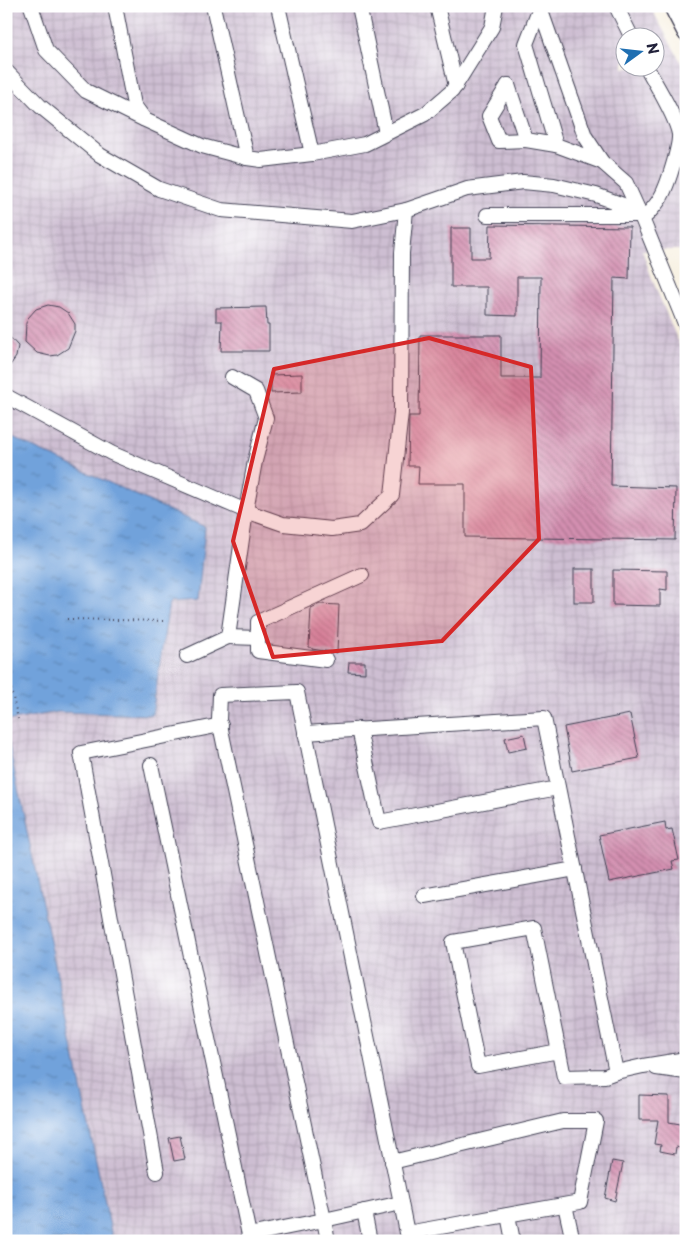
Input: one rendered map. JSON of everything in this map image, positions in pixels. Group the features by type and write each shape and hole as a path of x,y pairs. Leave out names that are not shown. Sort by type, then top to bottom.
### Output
{"main road":[{"path":"672,6 686,33"}],"street":[{"path":"31,6 46,50 86,91 202,146 261,160 312,154 366,144 425,114 456,86 492,27 496,6"},
{"path":"115,6 134,105 145,120"},
{"path":"213,6 247,158"},
{"path":"278,6 312,154"},
{"path":"359,6 386,133"},
{"path":"437,6 456,86"},
{"path":"616,6 627,28"},
{"path":"556,145 526,44 540,8 585,136 602,162 626,183 686,326"},
{"path":"6,71 40,106 100,155 159,189 221,210 352,221 406,210 467,189 523,182 554,185 596,195 647,215 660,199 665,189 678,146 679,134 653,78"},
{"path":"526,140 556,145 602,162"},
{"path":"6,396 111,453 246,511 283,524 332,529 360,525 392,495 401,413 402,253 406,210"},
{"path":"487,215 639,213"},
{"path":"228,636 246,511 255,461 266,418 256,391 232,377"},
{"path":"326,660 258,650 258,622 362,575"},
{"path":"187,656 228,636 258,638"},
{"path":"328,1241 221,726 220,695 297,692 392,1162 407,1233 434,1235 508,1215 580,1202 596,1121 563,1121 392,1162"},
{"path":"305,732 544,718 616,1072"},
{"path":"157,1172 81,753 221,726"},
{"path":"359,729 379,822 558,788"},
{"path":"151,765 249,1235 270,1236 324,1220 401,1203"},
{"path":"424,896 575,869"},
{"path":"559,1050 478,1066 453,942 534,928 559,1050 564,1077 605,1076 643,1066 686,1059"},
{"path":"643,1066 686,1072"},
{"path":"566,1205 573,1241"},
{"path":"364,1211 370,1241"},
{"path":"508,1215 514,1241"}],"path":[{"path":"67,619 166,621"},
{"path":"12,689 18,719"}],"highlighted area":[{"path":"429,338 531,367 539,539 442,641 273,657 233,541 274,369"}],"shaded area":[{"path":"6,6 650,6 662,28 614,28 614,78 664,78 664,31 686,71 686,250 642,250 686,360 686,1241 113,1241 6,731 6,721 58,712 152,715 169,603 205,528 6,435"}],"water":[{"path":"6,435 205,527 198,601 169,603 152,715 58,712 6,721"},
{"path":"6,731 113,1241 6,1241"}],"building":[{"path":"490,225 630,227 629,279 614,278 611,486 676,488 675,540 465,537 465,484 418,484 419,466 408,466 409,416 419,416 420,335 501,335 501,378 540,378 541,277 517,277 517,316 487,315 487,287 451,287 451,228 471,228 471,258 489,258"},
{"path":"48,305 59,307 68,313 75,324 75,331 68,348 57,355 50,356 37,353 25,342 28,318 36,309"},
{"path":"266,307 267,325 269,325 269,351 221,351 222,321 216,321 216,308"},
{"path":"6,333 18,346 16,357 6,371"},
{"path":"302,374 302,392 271,393 271,375"},
{"path":"574,569 594,569 594,602 574,602"},
{"path":"613,570 667,571 667,590 660,589 660,606 613,605"},
{"path":"320,604 339,605 337,653 309,647 311,608"},
{"path":"349,662 365,662 365,673 348,672"},
{"path":"630,714 639,758 572,771 564,727"},
{"path":"524,734 527,748 508,752 505,738"},
{"path":"665,822 666,830 672,829 679,860 672,861 674,869 609,882 599,835"},
{"path":"639,1095 669,1096 669,1122 686,1125 684,1149 676,1147 675,1154 660,1151 661,1145 654,1144 658,1120 639,1120"},
{"path":"180,1136 185,1159 174,1161 169,1138"},
{"path":"612,1161 623,1163 615,1201 605,1198"}]}
